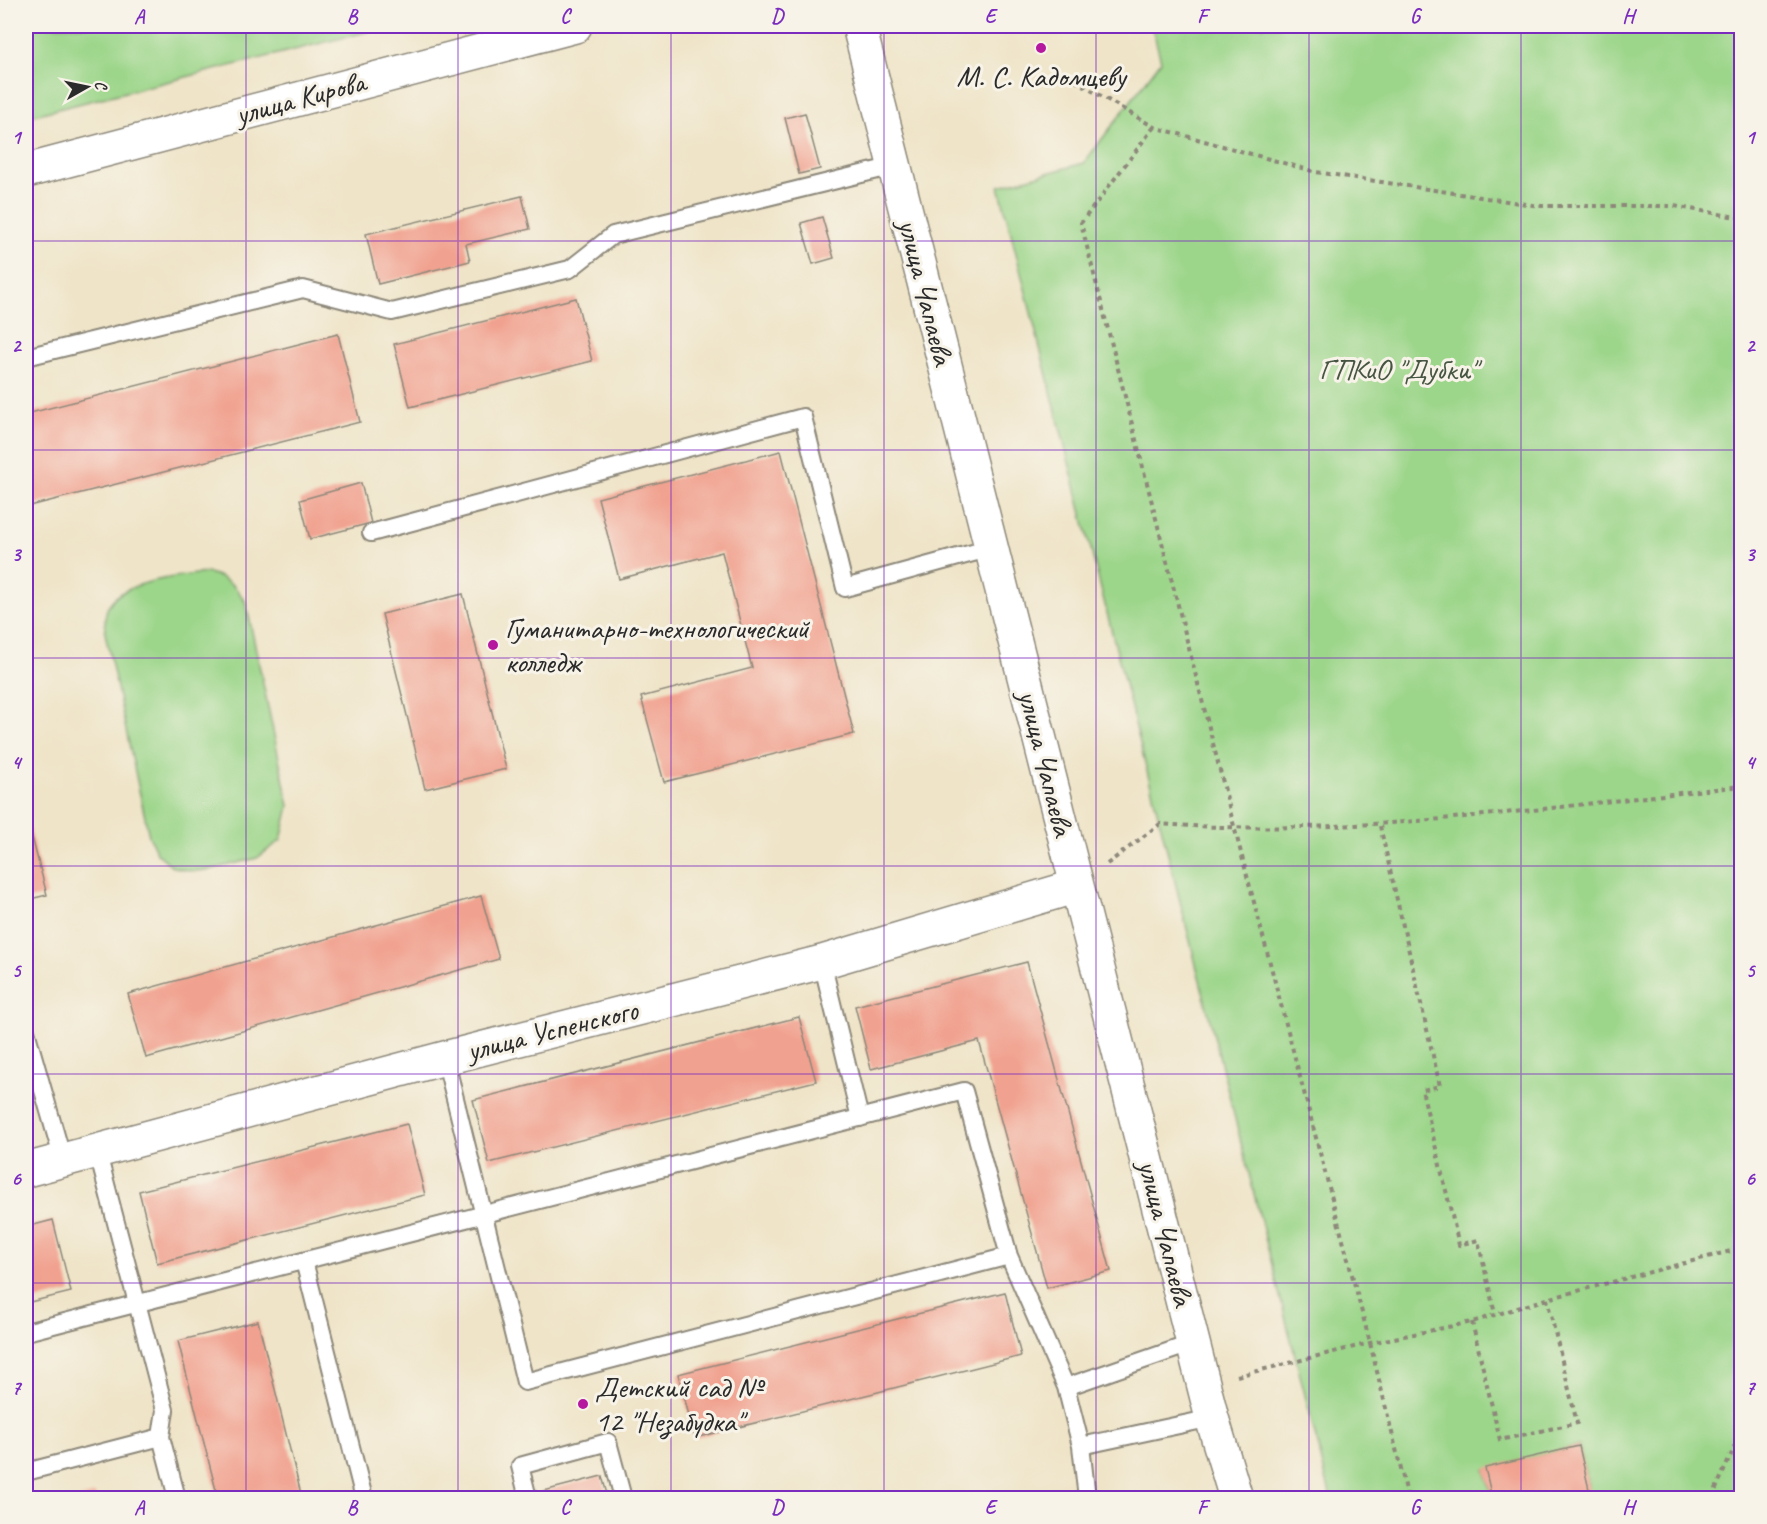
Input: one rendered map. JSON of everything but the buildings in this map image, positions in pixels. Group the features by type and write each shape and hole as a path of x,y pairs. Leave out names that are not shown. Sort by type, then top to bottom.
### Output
{"street":[{"name":"улица Кирова","path":"26,171 575,26"},
{"name":"улица Чапаева","path":"859,26 1212,1418 1236,1498"},
{"name":"улица Успенского","path":"26,1170 444,1058 822,962 1077,886"}],"lane":[{"path":"26,357 303,289 392,312 570,269 613,235 894,166"},
{"path":"371,533 803,417 845,588 991,548"},
{"path":"822,962 860,1118"},
{"path":"26,1031 63,1160"},
{"path":"444,1058 525,1382 1009,1256"},
{"path":"26,1332 964,1091 1009,1256 1066,1387 1082,1446 1087,1498"},
{"path":"97,1150 165,1410 161,1437 177,1498"},
{"path":"304,1260 364,1498"},
{"path":"1066,1387 1193,1343"},
{"path":"1082,1446 1212,1418"},
{"path":"26,1472 161,1437"},
{"path":"528,1498 520,1466 608,1442 623,1498"}],"path":[{"path":"1067,76 1154,127 1316,172 1539,206 1674,206 1742,218"},
{"path":"1154,127 1081,223 1235,830 1370,1342 1408,1498"},
{"path":"1077,886 1160,824 1235,830 1380,826 1742,786"},
{"path":"1380,826 1440,1086 1422,1090 1459,1245 1478,1240 1495,1314"},
{"path":"1204,1385 1370,1342 1472,1322 1547,1299 1742,1248"},
{"path":"1472,1322 1500,1440 1577,1423 1547,1299"},
{"path":"1712,1498 1742,1430"}],"green space":[{"path":"26,26 390,26 26,117"},
{"name":"ГПКиО \"Дубки\"","path":"1152,26 1741,26 1741,1498 1591,1498 1579,1446 1485,1469 1492,1498 1331,1498 999,186 1084,163 1161,61"},
{"path":"209,573 231,584 246,603 289,806 281,840 257,858 209,870 192,871 173,867 157,853 149,836 105,633 105,621 111,602 130,589 157,580"}],"place":[{"name":"М. С. Кадомцеву","path":"1041,48"},
{"name":"Гуманитарно-технологический колледж","path":"493,645"},
{"name":"Детский сад № 12 \"Незабудка\"","path":"583,1404"}]}
